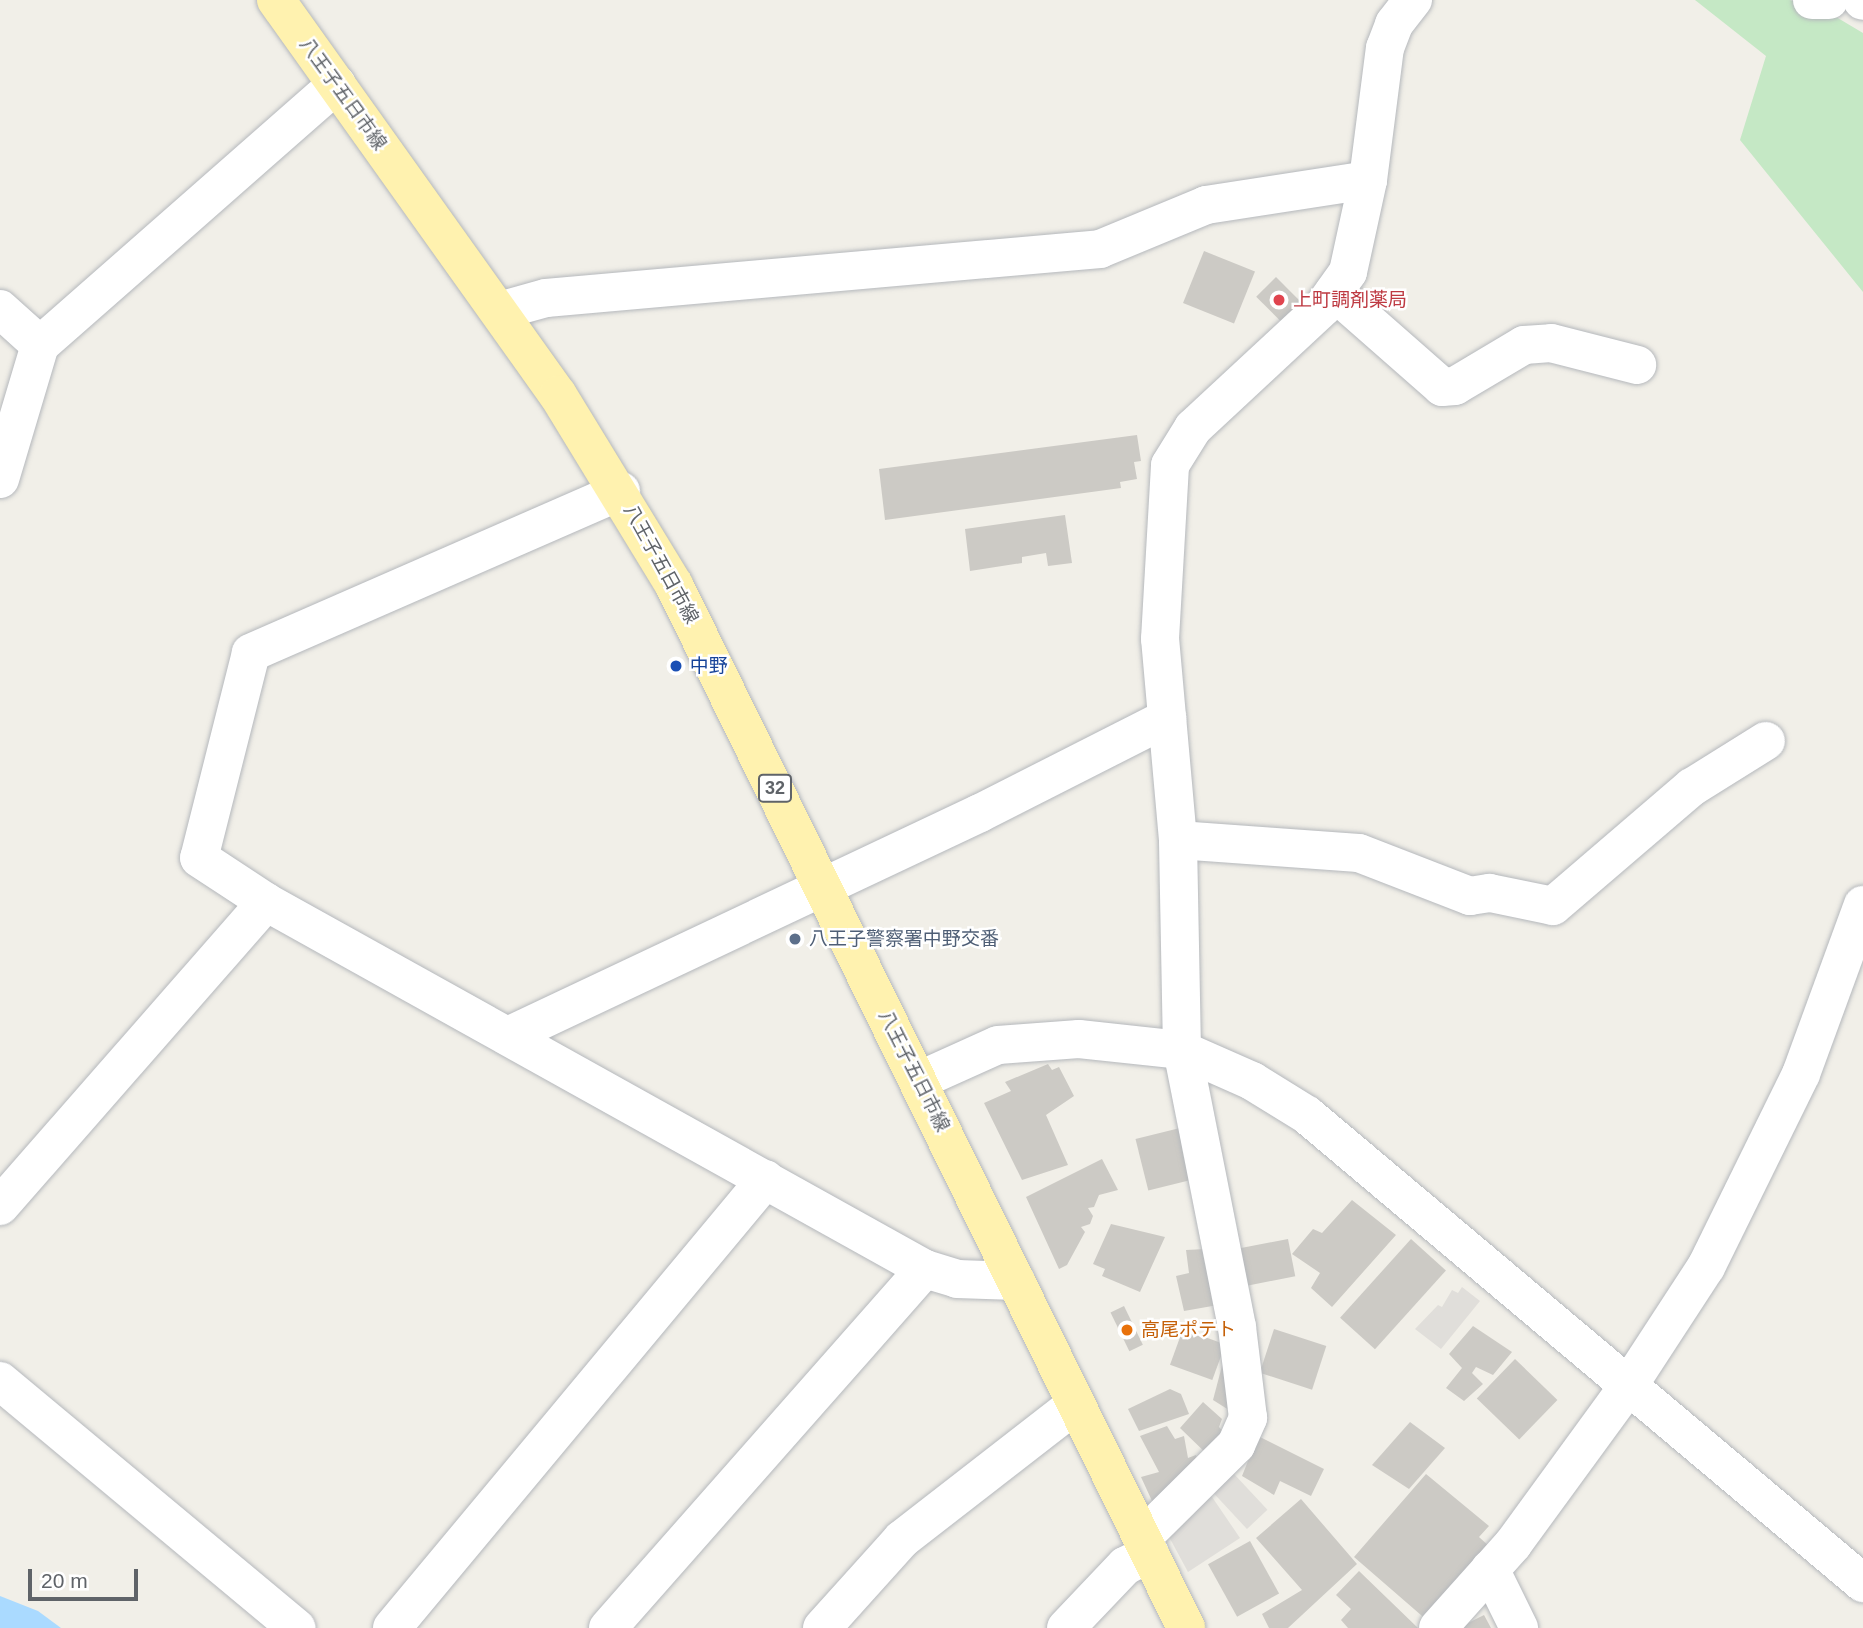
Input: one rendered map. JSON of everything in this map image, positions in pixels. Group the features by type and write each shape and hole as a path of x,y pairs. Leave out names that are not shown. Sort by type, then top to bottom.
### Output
{"main road":[{"name":"八王子五日市線","path":"276,0 499,311 621,492 674,585 920,1080 1075,1405 1186,1628"}],"street":[{"path":"1066,1628 1147,1545 1236,1445 1248,1418 1237,1327 1182,1050 1178,840 1160,639 1170,465 1193,428 1334,292 1348,272 1368,180 1385,48 1394,24 1413,0"},
{"path":"1812,0 1829,0"},
{"path":"0,479 40,345 337,85"},
{"path":"499,311 545,298 1100,249 1206,205 1368,180"},
{"path":"1334,292 1442,387 1455,386 1524,345 1551,343 1637,365"},
{"path":"0,309 40,345"},
{"path":"621,492 251,653 200,858 266,902 925,1269 957,1279 1016,1281"},
{"path":"508,1036 821,884 980,813 1167,718"},
{"path":"1178,840 1359,853 1470,896 1490,893 1553,906 1692,788 1766,741"},
{"path":"0,1206 266,902"},
{"path":"1438,1628 1490,1569 1629,1385 1706,1267 1796,1086 1863,905"},
{"path":"920,1080 998,1045 1024,1040 1079,1039 1182,1050 1252,1081 1307,1115 1863,1583"},
{"path":"392,1628 766,1179"},
{"path":"608,1628 925,1269"},
{"path":"0,1381 296,1628"},
{"path":"822,1628 902,1539 1075,1405"},
{"path":"1490,1569 1519,1628"}],"shaded area":[{"path":"1462,1287 1480,1301 1441,1349 1415,1329 1438,1305 1442,1307 1452,1290 1458,1293"},
{"path":"1234,1474 1267,1510 1247,1529 1214,1493"},
{"path":"1210,1494 1240,1538 1188,1572 1167,1533"}],"green space":[{"path":"1695,0 1790,0 1831,14 1863,33 1863,292 1740,140 1766,56"}],"water":[{"path":"0,1596 38,1611 61,1628 0,1628"}],"building":[{"path":"1204,251 1255,272 1234,324 1183,303"},
{"name":"上町調剤薬局","path":"1276,277 1302,303 1282,323 1256,297"},
{"path":"1137,435 1141,461 1134,462 1137,479 1120,482 1121,488 885,520 879,469"},
{"path":"1065,515 1072,563 1048,566 1046,553 1022,557 1022,563 970,571 965,529"},
{"path":"1048,1064 1052,1070 1059,1067 1074,1096 1046,1115 1068,1165 1022,1180 984,1103 1011,1091 1005,1082"},
{"path":"1184,1127 1197,1178 1148,1191 1135,1139"},
{"path":"1102,1159 1118,1190 1099,1195 1094,1207 1088,1208 1093,1216 1090,1224 1081,1227 1085,1232 1067,1265 1059,1269 1026,1197"},
{"path":"1352,1200 1396,1235 1332,1307 1311,1288 1320,1273 1292,1254 1313,1229 1322,1233"},
{"path":"1111,1224 1165,1237 1140,1292 1102,1276 1105,1269 1093,1264"},
{"path":"1288,1239 1295,1276 1243,1286 1236,1249"},
{"path":"1411,1239 1446,1270 1375,1349 1340,1318"},
{"path":"1206,1249 1218,1305 1184,1311 1176,1276 1189,1273 1186,1250"},
{"name":"高尾ポテト","path":"1124,1306 1143,1345 1129,1351 1111,1313"},
{"path":"1473,1326 1512,1352 1493,1375 1476,1367 1472,1373 1483,1384 1464,1401 1446,1388 1462,1368 1449,1354"},
{"path":"1183,1329 1225,1344 1212,1380 1170,1365"},
{"path":"1274,1329 1326,1346 1312,1390 1260,1373"},
{"path":"1515,1359 1557,1400 1519,1440 1477,1399"},
{"path":"1223,1362 1240,1417 1213,1400"},
{"path":"1170,1389 1181,1394 1189,1414 1139,1431 1128,1409"},
{"path":"1203,1402 1222,1419 1219,1427 1230,1439 1212,1459 1180,1428"},
{"path":"1410,1422 1445,1448 1409,1489 1372,1465"},
{"path":"1167,1426 1175,1439 1184,1436 1188,1458 1196,1455 1202,1476 1158,1514 1141,1477 1159,1472 1140,1436"},
{"path":"1258,1436 1324,1469 1311,1496 1280,1481 1274,1495 1242,1476"},
{"path":"1426,1474 1489,1526 1479,1537 1490,1547 1429,1622 1354,1557"},
{"path":"1301,1499 1357,1564 1288,1628 1269,1628 1262,1614 1302,1590 1256,1538"},
{"path":"1250,1541 1279,1593 1237,1617 1208,1564"},
{"path":"1359,1571 1418,1628 1348,1628 1341,1620 1351,1609 1336,1595"},
{"path":"1484,1615 1491,1628 1458,1628"}],"place":[{"name":"上町調剤薬局","path":"1279,300"},
{"name":"中野","path":"676,666"},
{"name":"八王子警察署中野交番","path":"795,939"},
{"name":"高尾ポテト","path":"1127,1330"}]}
